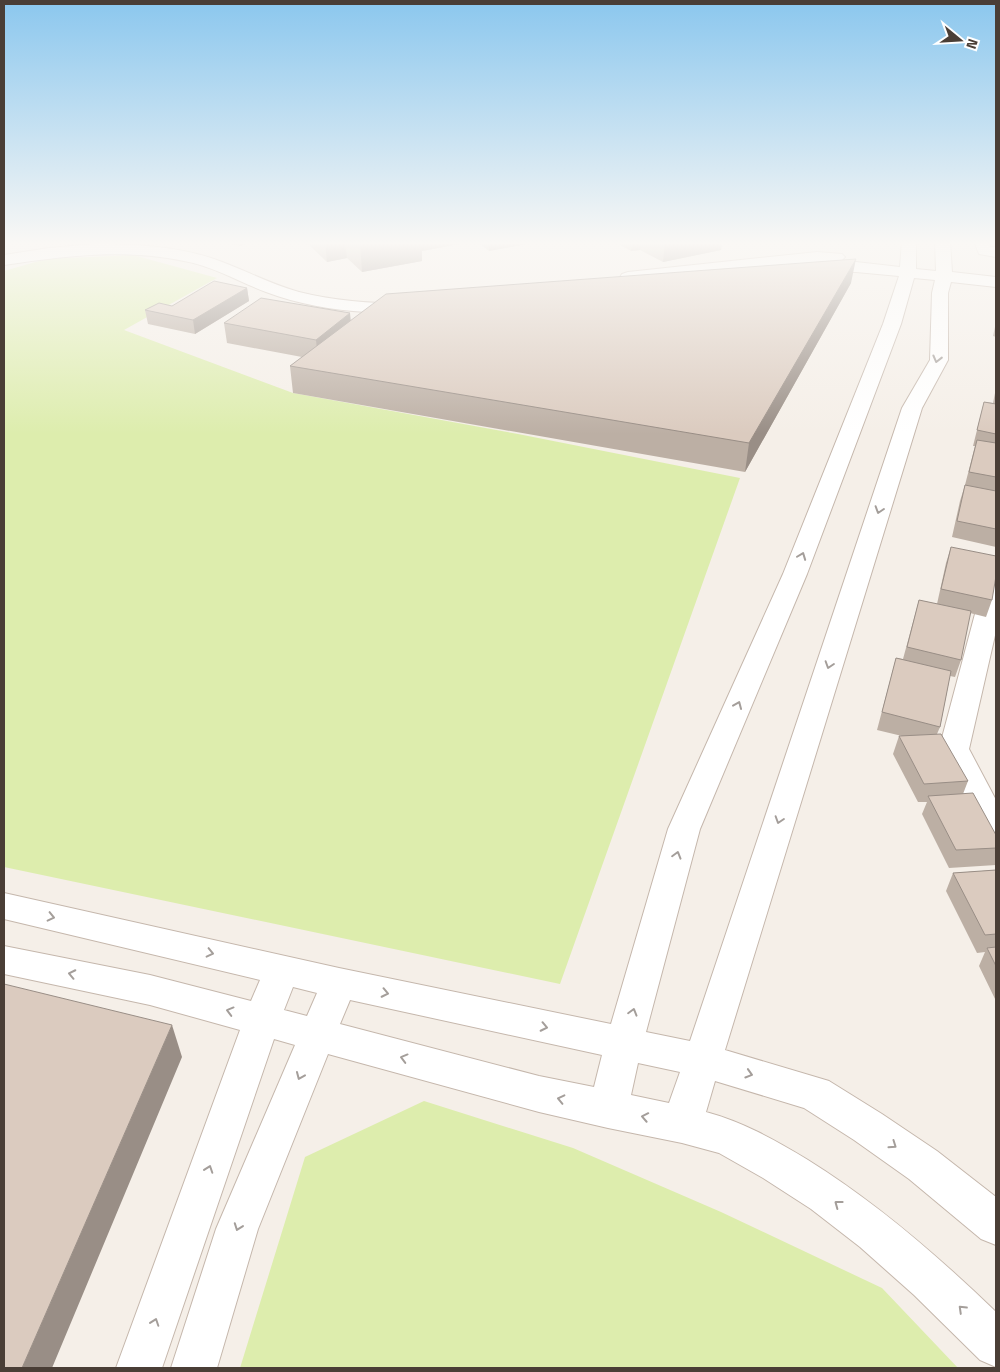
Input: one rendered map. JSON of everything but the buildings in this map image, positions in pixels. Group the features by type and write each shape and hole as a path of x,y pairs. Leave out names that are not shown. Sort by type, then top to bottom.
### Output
{"street":[{"path":"349,305 372,308 395,305"},
{"path":"608,1110 624,1044 684,829 794,574 892,324 897,305"},
{"path":"682,1124 912,408 939,360 940,305"},
{"path":"996,580 954,748 996,828"},
{"path":"4,906 338,983 702,1060 815,1094 868,1127 923,1165 996,1224"},
{"path":"4,960 150,990 530,1092 608,1110 682,1124 728,1137 777,1164 826,1195 875,1232 930,1278 996,1344"},
{"path":"139,1368 262,1019 282,970"},
{"path":"194,1368 237,1229 338,983"}],"green space":[{"path":"4,305 169,305 124,330 293,393 518,434 740,478 560,984 4,867"},
{"path":"424,1101 573,1148 721,1212 882,1288 958,1368 240,1368 305,1157"}]}
